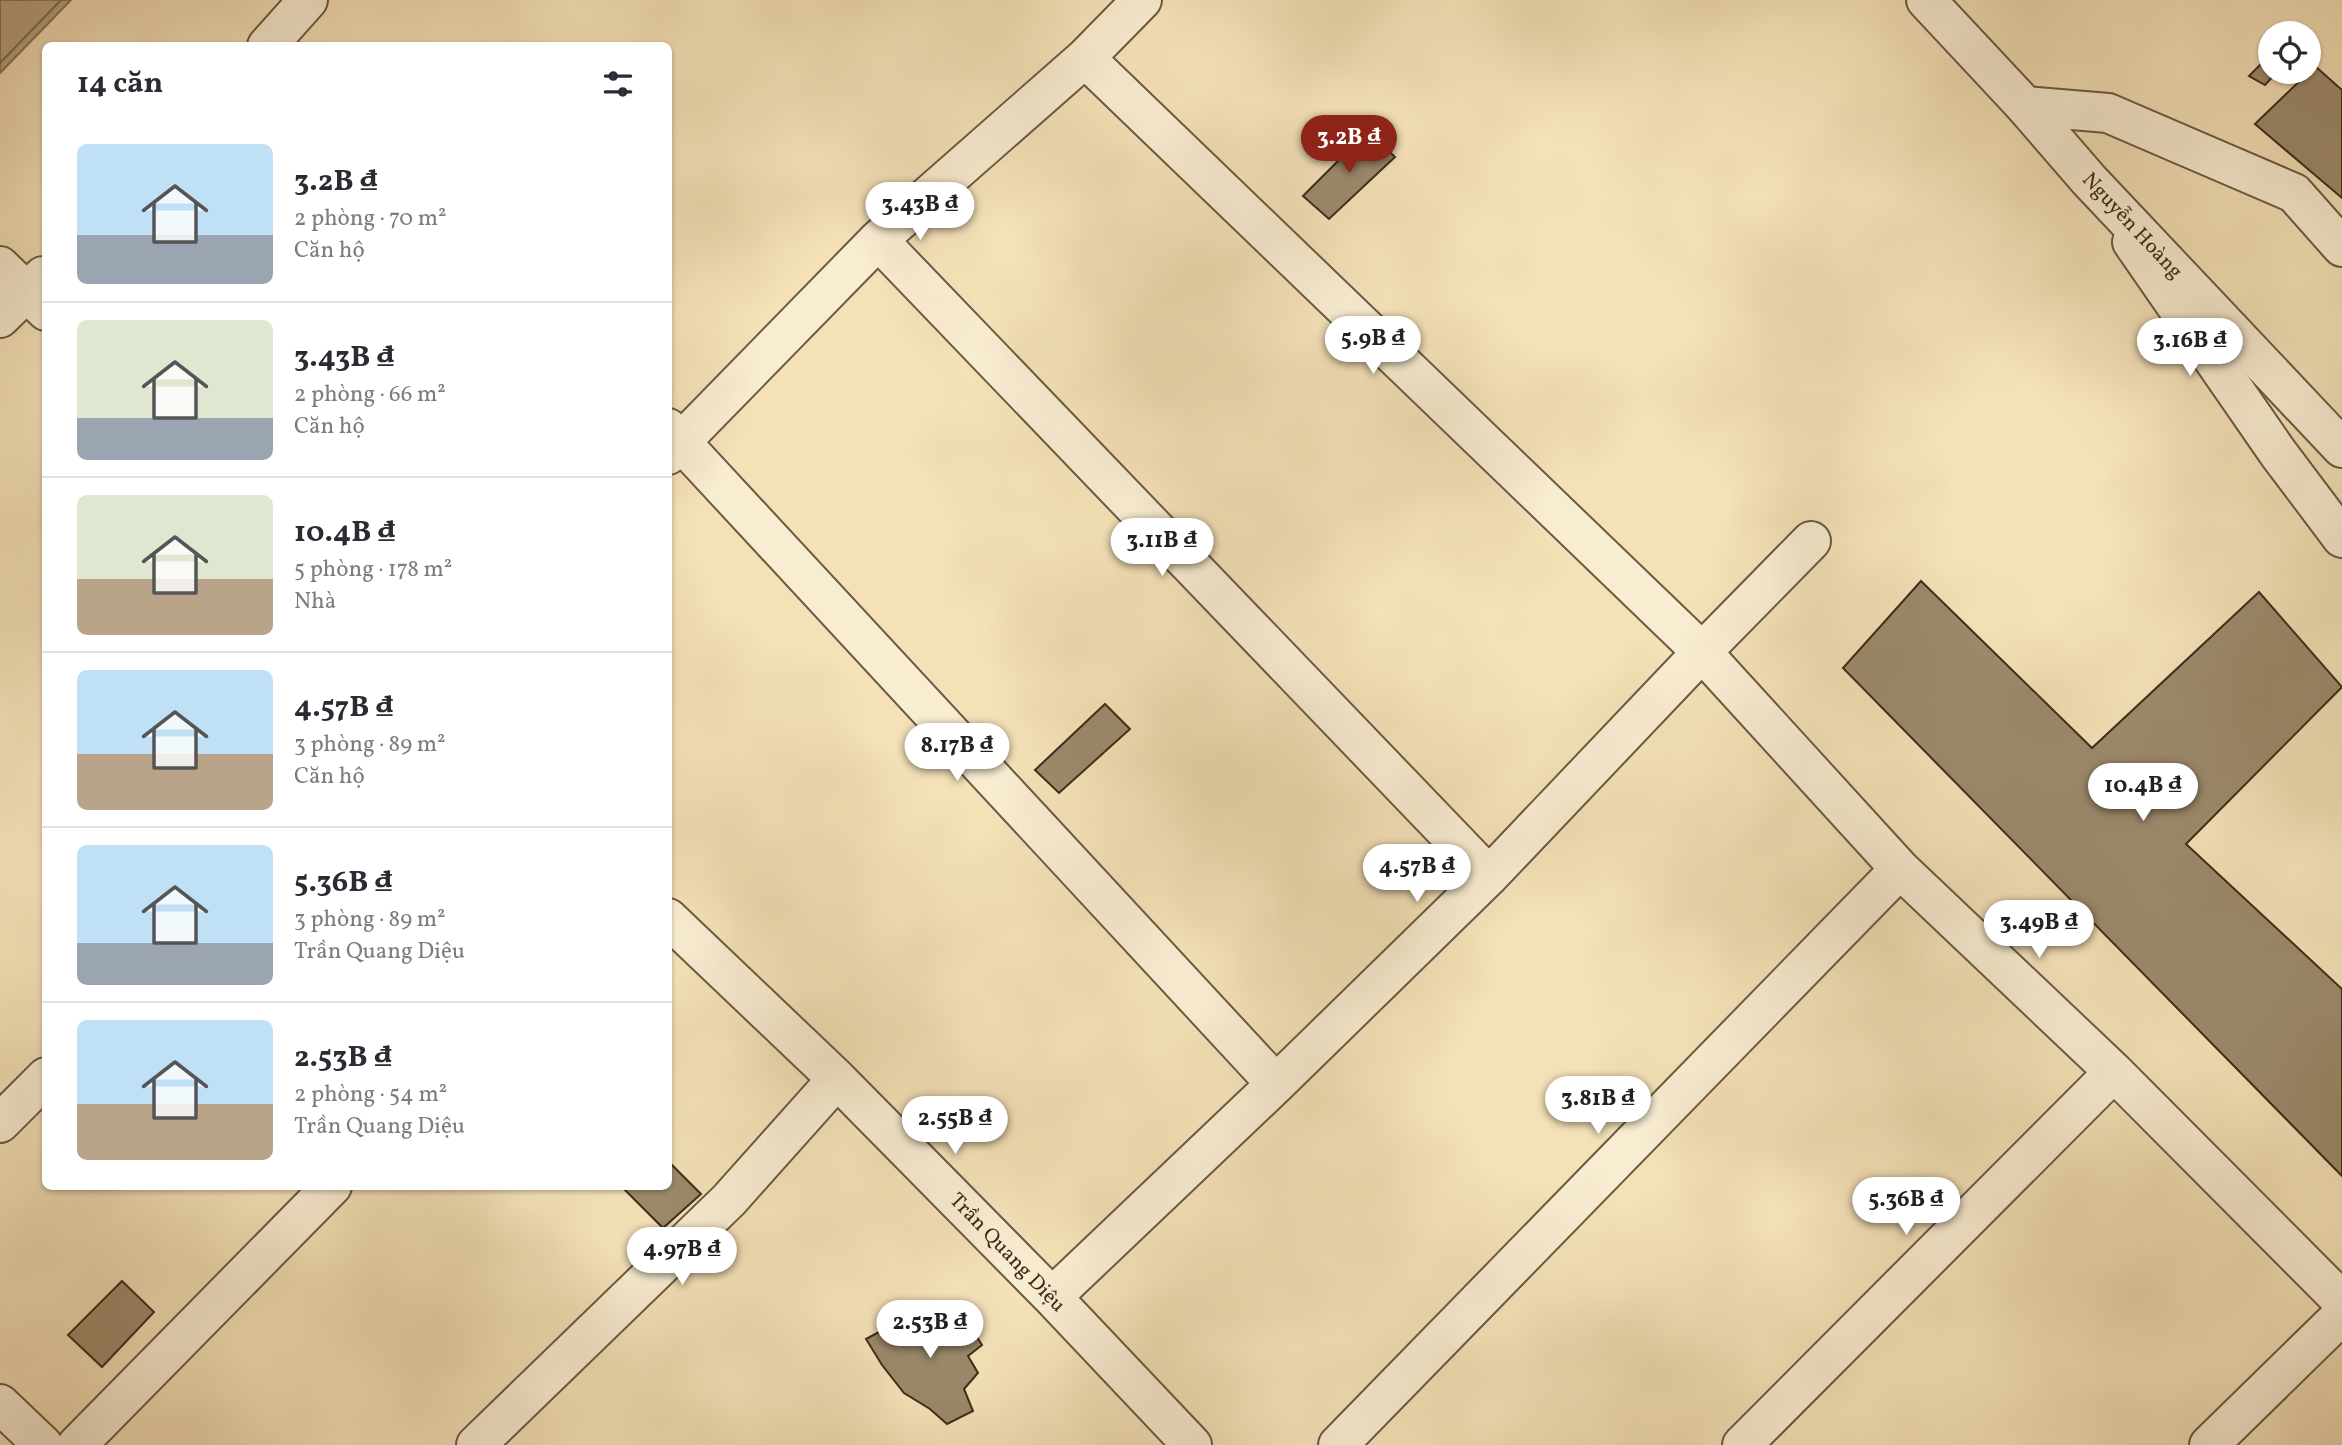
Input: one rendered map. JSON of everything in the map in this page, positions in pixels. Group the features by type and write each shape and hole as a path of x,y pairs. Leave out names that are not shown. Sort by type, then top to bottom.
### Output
{"street":[{"path":"271,42 308,0"},
{"path":"1142,0 1085,58 878,240 673,441 1276,1084"},
{"name":"Nguyễn Hoàng","path":"1926,0 2090,180 2342,448"},
{"path":"1085,58 1702,652 1900,869 2113,1072 2342,1301"},
{"path":"2025,106 2109,113 2294,193 2342,247"},
{"path":"2090,180 2278,453 2342,538"},
{"path":"878,240 1489,876"},
{"path":"0,266 29,299"},
{"path":"1052,1297 1489,876 1811,541"},
{"path":"1338,1445 1900,869"},
{"name":"Trần Quang Diệu","path":"672,922 837,1079 1052,1297 1192,1445"},
{"path":"1741,1445 2113,1072"},
{"path":"476,1445 729,1200 837,1079"},
{"path":"0,1122 42,1081"},
{"path":"77,1445 328,1190"},
{"path":"2209,1445 2342,1315"},
{"path":"0,1404 43,1445"}],"water":[{"path":"0,0 71,0 0,73"}],"building":[{"path":"2258,67 2258,81 2249,76"},
{"path":"2321,71 2342,90 2342,198 2255,124 2296,84 2321,84"},
{"path":"1368,131 1395,157 1329,219 1303,196"},
{"path":"1921,581 2092,748 2259,592 2342,687 2186,844 2342,989 2342,1176 1843,668"},
{"path":"1105,704 1130,729 1059,793 1035,770"},
{"path":"672,1165 701,1194 663,1228 625,1190 672,1190"},
{"path":"122,1281 154,1312 102,1367 68,1335"},
{"path":"931,1304 941,1324 962,1313 982,1345 968,1356 978,1373 964,1389 973,1411 947,1424 930,1409 904,1393 866,1339"}]}
